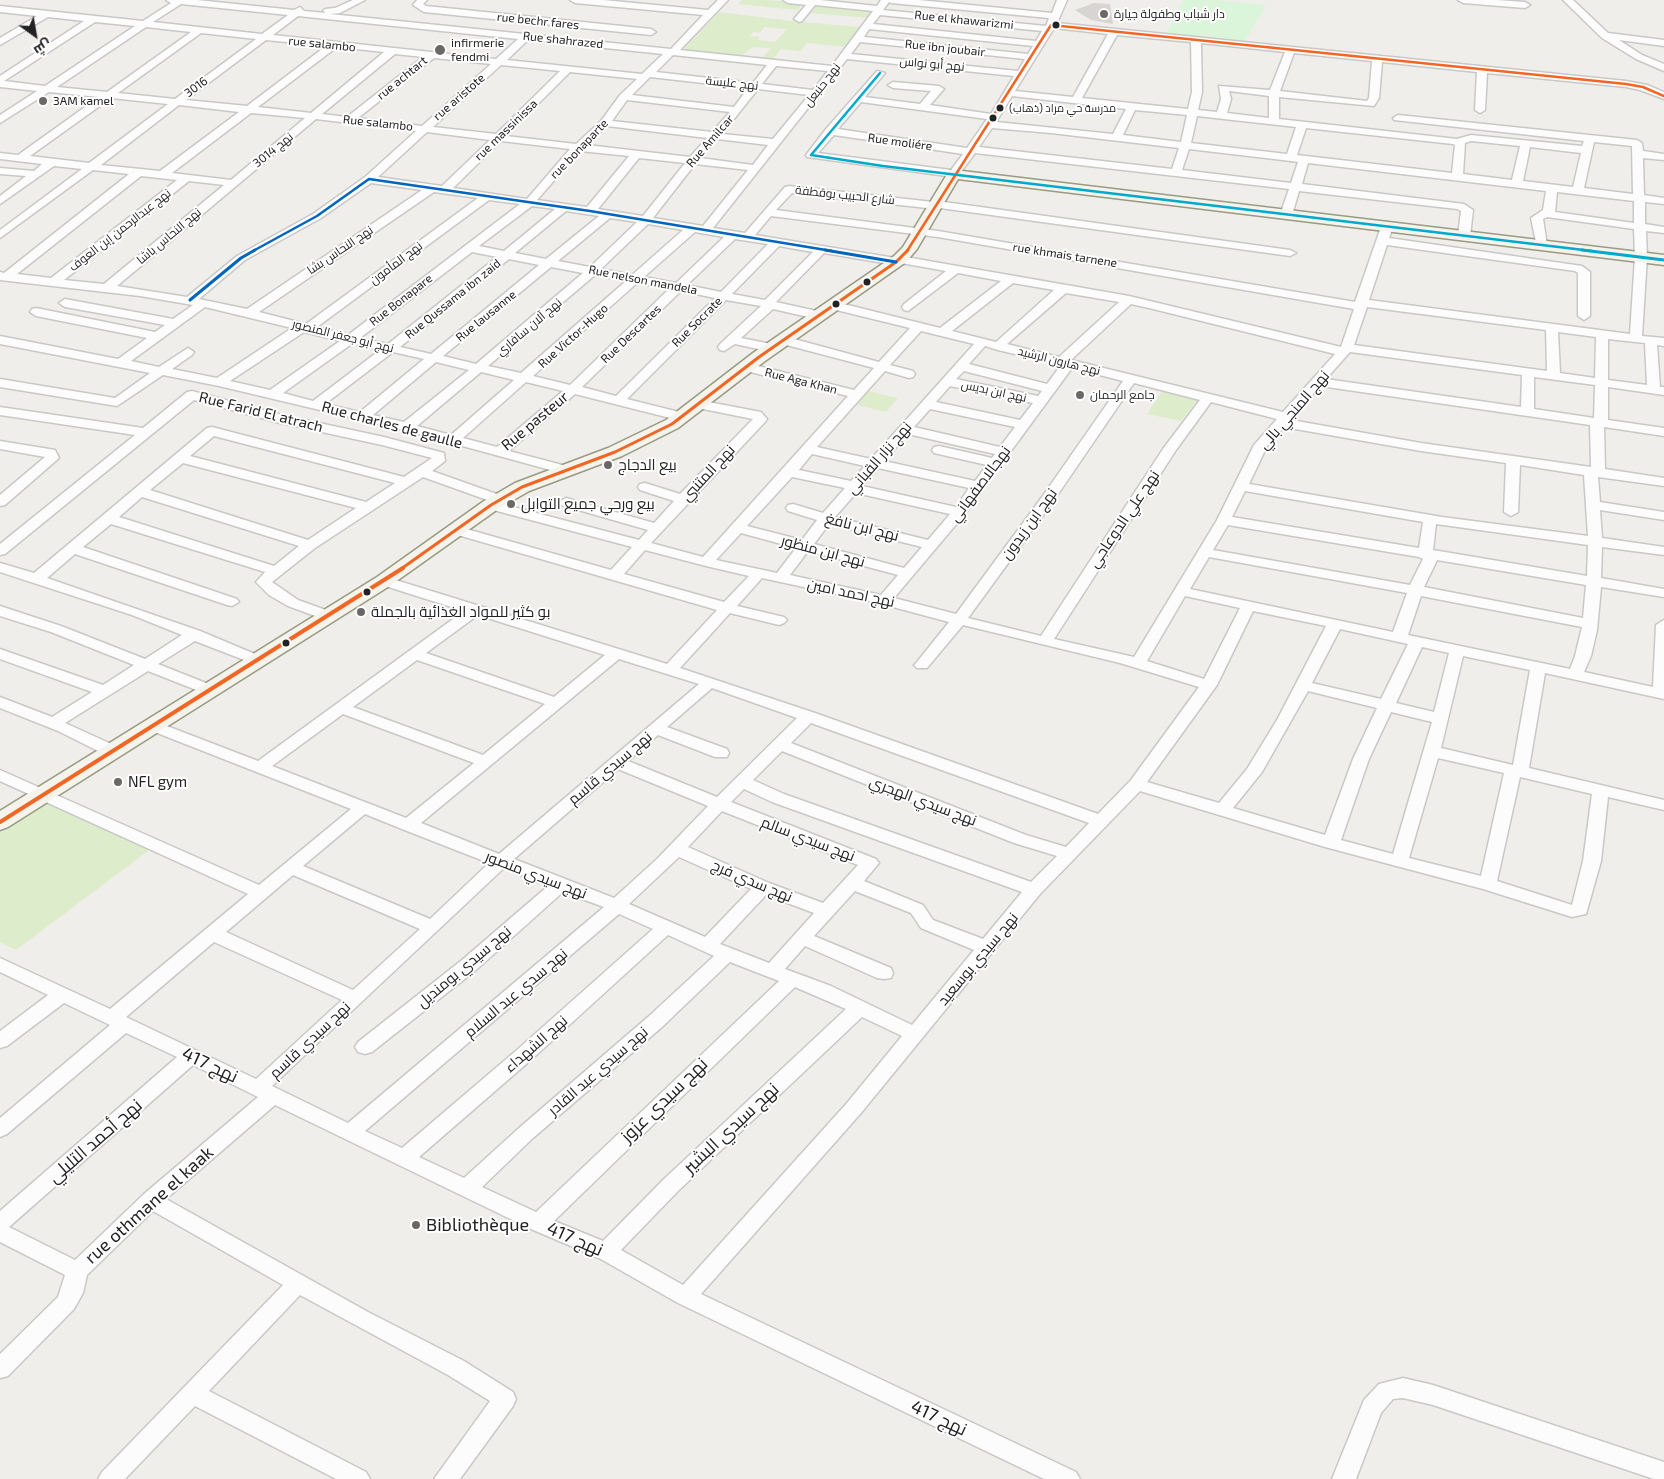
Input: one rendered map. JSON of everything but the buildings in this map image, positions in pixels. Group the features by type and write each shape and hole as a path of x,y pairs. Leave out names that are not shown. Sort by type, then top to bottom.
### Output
{"street":[{"path":"0,8 12,0"},
{"path":"0,120 144,25 177,0"},
{"name":"Rue shahrazed","path":"177,0 299,11 835,69"},
{"path":"219,0 299,11 337,12 360,0"},
{"path":"575,0 710,13"},
{"name":"rue bonaparte","path":"529,203 577,148 605,123 624,97 723,0"},
{"name":"Rue el khawarizmi","path":"788,0 814,1 878,10 1052,23"},
{"name":"نهج حنبعل","path":"705,231 835,69 886,0"},
{"path":"891,0 1114,32 1664,89"},
{"path":"0,822 384,581 495,502 522,487 647,438 682,418 746,367 898,260 919,232 954,174 1032,57 1052,23 1062,0"},
{"path":"1463,0 1525,6"},
{"path":"1568,0 1605,36 1639,57 1664,68"},
{"path":"799,19 814,1"},
{"name":"rue bechr fares","path":"423,5 657,26"},
{"name":"rue salambo","path":"0,8 498,63 645,76"},
{"path":"637,48 675,9"},
{"name":"3016","path":"0,236 261,37 299,11"},
{"path":"0,42 46,14"},
{"path":"0,82 92,19"},
{"path":"866,26 1040,44"},
{"path":"21,158 198,31"},
{"path":"1076,100 1114,32"},
{"name":"rue aristote","path":"369,179 422,128 527,36"},
{"path":"1605,36 1664,42"},
{"name":"Rue ibn joubair","path":"857,39 1032,57"},
{"path":"1176,172 1194,112 1198,78 1196,41"},
{"path":"162,175 334,45"},
{"path":"1274,120 1274,93 1290,50"},
{"path":"315,116 392,51"},
{"name":"rue achtart","path":"349,120 431,55"},
{"name":"نهج أبو نواس","path":"844,56 1020,74"},
{"path":"1222,114 1226,99 1224,88 1370,104 1374,98 1377,59"},
{"name":"Rue Amilcar","path":"645,220 691,162 757,86 774,62"},
{"path":"1480,110 1482,69"},
{"name":"rue massinissa","path":"445,190 568,70"},
{"path":"880,73 811,155 1286,215 1578,268 1584,272 1584,316"},
{"name":"نهج عليسة","path":"645,76 816,93"},
{"name":"Rue salambo","path":"0,82 48,89 422,128 635,156 755,168"},
{"path":"893,85 938,90 923,107"},
{"path":"1643,87 1664,96"},
{"path":"1009,93 1222,114 1457,142 1471,138 1587,150"},
{"path":"624,97 737,110"},
{"path":"858,99 923,107 991,121 1185,147 1457,176 1664,201"},
{"path":"1116,138 1132,106"},
{"name":"نهج 3014","path":"232,183 315,116"},
{"path":"1398,118 1635,142 1641,257 1636,339"},
{"path":"605,123 776,143"},
{"path":"1291,158 1302,124"},
{"name":"Rue moliére","path":"830,131 971,150 1460,206 1467,210 1464,236"},
{"path":"1578,190 1590,138"},
{"path":"822,140 864,147"},
{"path":"1457,142 1460,149 1457,176"},
{"path":"1516,183 1526,143"},
{"path":"1637,154 1664,157"},
{"path":"0,156 232,183"},
{"path":"590,211 635,156"},
{"path":"1286,215 1304,160"},
{"path":"0,201 52,162"},
{"path":"0,171 36,174"},
{"path":"3,276 139,172"},
{"name":"نهج عبدالرحمن إبن العوف","path":"54,282 186,178"},
{"path":"120,363 175,323 241,258 317,216 369,179 564,207 731,236 898,260 1129,300 1346,350 1659,390 1658,342 1361,305"},
{"name":"نهج النحاس باشا","path":"107,288 232,183"},
{"path":"1548,212 1552,187"},
{"name":"نهج النحاس بشا","path":"249,313 432,188"},
{"name":"شارع الحبيب بوقطفة","path":"748,238 786,191 794,188 936,205 1290,253"},
{"name":"نهج المأمون","path":"220,382 305,328 486,196"},
{"name":"Rue Bonapare","path":"272,395 351,339 529,203"},
{"name":"Rue Qussama ibn zaid","path":"315,405 391,348 564,207"},
{"name":"rue khmais tarnene","path":"768,212 821,223 919,232 1361,305"},
{"path":"1548,212 1560,217 1664,230"},
{"path":"1541,245 1537,218 1548,212"},
{"name":"Rue lausanne","path":"362,416 435,358 608,214"},
{"name":"نهج آلان سافاري","path":"407,427 480,368 593,271 645,220"},
{"name":"Rue Victor-Hugo","path":"452,441 691,229"},
{"path":"1385,234 1464,236 1664,260"},
{"name":"نهج المنجي بالي","path":"1138,663 1203,552 1224,520 1260,445 1346,350 1385,234"},
{"name":"Rue Descartes","path":"573,390 731,236"},
{"name":"Rue Socrate","path":"618,401 776,243"},
{"name":"Rue nelson mandela","path":"468,248 769,304 825,310"},
{"path":"821,250 728,344 778,344 908,374"},
{"path":"852,268 867,257"},
{"path":"908,307 954,270"},
{"name":"نهج أبو جعفر المنصور","path":"3,276 107,288 196,302 249,313 351,339 525,378 682,418"},
{"path":"943,332 1009,280"},
{"path":"998,346 1063,289"},
{"name":"نهجالاصفهاني","path":"885,600 959,512 1000,458 1050,389 1065,362 1129,300"},
{"path":"64,304 175,323"},
{"name":"نهج هارون الرشيد","path":"825,310 919,326 1131,378 1284,420 1513,460 1664,482"},
{"path":"36,312 157,336"},
{"path":"706,562 790,472 856,394 919,326"},
{"path":"1552,328 1554,376"},
{"path":"1574,675 1583,656 1590,624 1594,582 1594,472 1603,383 1602,334"},
{"name":"Rue charles de gaulle","path":"0,340 220,382 407,427 452,441 565,470"},
{"name":"نهج نزار القباني","path":"780,578 854,487 982,342"},
{"path":"0,383 113,402 122,400 188,352"},
{"path":"961,366 1050,389"},
{"name":"Rue Aga Khan","path":"746,367 856,394"},
{"path":"1527,413 1528,373"},
{"name":"نهج ابن زيدون","path":"922,666 959,620 1064,476 1131,378"},
{"name":"نهج ابن بديس","path":"947,381 1041,401"},
{"path":"1317,382 1664,432"},
{"name":"Rue pasteur","path":"498,453 573,390"},
{"name":"Rue Farid El atrach","path":"0,551 188,396 195,395 280,419 384,441 438,456 438,461 422,472"},
{"name":"نهج علي الدوعاجي","path":"1045,642 1170,449 1208,398"},
{"name":"نهج المتنبي","path":"614,576 683,499 760,419 756,415 698,404"},
{"path":"927,404 1024,425"},
{"path":"0,411 143,432"},
{"path":"905,429 1000,458"},
{"path":"38,578 75,549 108,518 212,431 406,482"},
{"path":"0,445 50,453 52,458 0,502"},
{"path":"808,449 978,486"},
{"path":"939,450 1000,458"},
{"path":"180,458 368,507"},
{"path":"1511,512 1513,460"},
{"path":"329,616 293,603 274,592 263,582 310,545 422,472 495,502"},
{"path":"790,472 959,512"},
{"path":"1239,486 1430,519 1664,551"},
{"path":"645,487 683,499"},
{"path":"141,492 310,545"},
{"name":"نهج احمد امين","path":"495,502 706,562 885,600 1045,642 1138,663 1210,685"},
{"path":"566,502 657,528"},
{"path":"1594,505 1664,516"},
{"name":"نهج ابن نافغ","path":"793,508 827,519 932,545"},
{"path":"108,518 276,571"},
{"path":"1399,638 1428,555 1430,519"},
{"path":"1224,520 1664,593"},
{"name":"نهج ابن منظور","path":"738,528 908,573"},
{"path":"456,530 728,608 779,620"},
{"path":"75,549 232,602"},
{"path":"1203,552 1590,624"},
{"path":"0,567 38,578 195,634 257,660"},
{"path":"670,670 759,573"},
{"path":"384,581 710,682 1101,821"},
{"path":"1181,591 1662,694 1664,625"},
{"name":"نهج سيدي بوسعيد","path":"686,1297 854,1108 1034,890 1137,784 1210,685 1248,606"},
{"path":"259,768 476,609"},
{"path":"0,611 56,629 149,664 210,690"},
{"path":"1223,809 1254,772 1335,624"},
{"path":"54,723 195,634"},
{"path":"1331,843 1361,759 1417,641"},
{"path":"1399,861 1441,719 1445,693 1457,650"},
{"path":"408,825 618,652"},
{"path":"0,654 103,691"},
{"path":"415,654 556,703"},
{"path":"1488,884 1517,771 1538,666"},
{"name":"نهج سيدي قاسم","path":"266,1091 355,998 433,927 500,862 710,682"},
{"path":"1303,685 1441,719"},
{"path":"0,702 54,723 112,752"},
{"path":"340,708 485,761"},
{"name":"نهج سدي عبد السلام","path":"351,1132 536,978 677,849 719,804 808,716"},
{"name":"نهج سيدي منصور","path":"153,726 614,905 707,946 860,1007 915,1034"},
{"path":"657,729 721,752"},
{"name":"نهج سيدي الهجري","path":"779,744 1020,839 1069,854"},
{"path":"1431,751 1664,805"},
{"path":"617,763 719,804"},
{"path":"0,775 260,893"},
{"path":"742,781 778,798 1034,890"},
{"path":"1137,784 1331,843 1488,884 1572,911 1580,910 1592,862 1601,790"},
{"name":"نهج سيدي سالم","path":"719,804 870,863 852,883 917,908 927,924 987,948"},
{"path":"0,1129 213,934 362,808"},
{"name":"نهج سدي فرج","path":"677,849 763,887 827,911"},
{"path":"291,868 433,927"},
{"path":"772,971 852,883"},
{"name":"نهج سيدي بومنديل","path":"366,1047 469,964 560,885"},
{"path":"707,946 763,887"},
{"name":"نهج الشهداء","path":"404,1158 538,1042 666,927"},
{"path":"213,934 355,998"},
{"path":"801,937 884,973"},
{"name":"نهج سيدي عبد القادر","path":"468,1187 526,1133 655,1022 727,954"},
{"name":"نهج 417","path":"0,964 190,1057 468,1187 538,1223 606,1252 686,1297 1068,1479"},
{"name":"نهج سيدي عزوز","path":"538,1223 792,979"},
{"path":"0,1041 63,994"},
{"name":"نهج سيدي البشير","path":"606,1252 671,1185 860,1007"},
{"name":"نهج أحمد التليلي","path":"0,1223 190,1057"},
{"name":"rue othmane el kaak","path":"0,1369 66,1303 72,1293 77,1270 266,1091"},
{"path":"151,1200 298,1283 456,1368 505,1399 446,1479"},
{"path":"0,1232 77,1270"},
{"path":"110,1479 298,1283"},
{"path":"1344,1479 1372,1407 1387,1391 1403,1388 1433,1394 1664,1472"},
{"path":"192,1393 358,1479"}],"green space":[{"path":"742,0 803,3 798,10 738,4"},
{"path":"1183,0 1218,0 1266,5 1244,43 1165,35"},
{"path":"818,4 875,10 868,18 811,13"},
{"path":"719,12 860,27 846,47 807,43 801,51 781,49 773,59 762,58 771,48 753,47 741,56 682,51","holes":["764,27 787,29 775,42 758,40 760,37 750,36 753,32 760,33"]},
{"path":"1163,390 1199,398 1181,421 1147,414"},
{"path":"868,391 898,398 886,412 857,405"},
{"path":"50,801 152,848 16,950 0,942 0,833"}],"transit line":[{"path":"0,822 384,581 491,505 522,487 615,452 672,424 759,357 896,262 909,249 954,174 994,117 1051,25 1626,84 1643,87 1664,96"},
{"path":"880,73 811,155 883,166 1664,260"},
{"path":"190,300 241,258 317,216 369,179 590,211 896,262"}],"place":[{"name":"دار شباب وطفولة جيارة","path":"1104,14"},
{"name":"infirmerie fendmi","path":"440,50"},
{"name":"3AM kamel","path":"43,101"},
{"name":"مدرسة حي مراد (ذهاب)","path":"1000,108"},
{"name":"جامع الرحمان","path":"1080,395"},
{"name":"بيع الدجاج","path":"608,465"},
{"name":"بيع ورحي جميع التوابل","path":"511,504"},
{"name":"بو كثير للمواد الغذائية بالجملة","path":"361,612"},
{"name":"NFL gym","path":"118,782"},
{"name":"Bibliothèque","path":"416,1225"}]}
